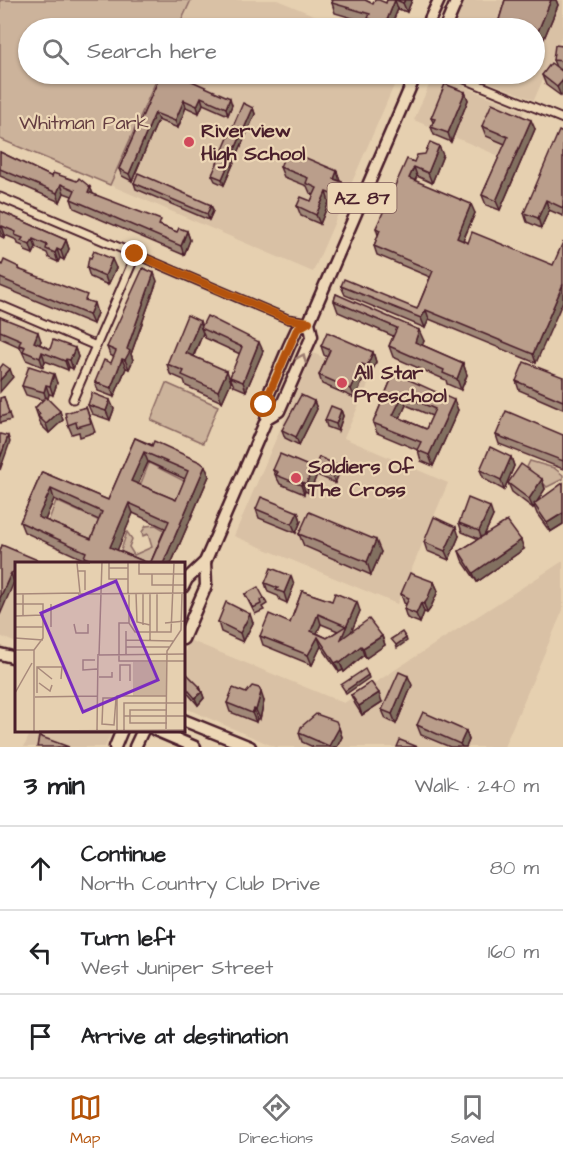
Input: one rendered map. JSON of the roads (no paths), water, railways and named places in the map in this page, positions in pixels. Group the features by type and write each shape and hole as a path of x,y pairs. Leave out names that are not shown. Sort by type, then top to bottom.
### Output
{"main road":[{"path":"431,18 439,0"},
{"path":"449,18 457,0"},
{"name":"AZ 87","path":"267,418 279,411 312,336 309,322 412,84"},
{"name":"AZ 87","path":"184,585 187,579 205,562 267,418 264,405 297,329 309,322"},
{"name":"AZ 87","path":"184,637 206,586 205,562"},
{"path":"184,720 250,747"},
{"path":"115,747 121,732"},
{"path":"135,747 142,732"},
{"path":"160,732 195,747"}],"street":[{"path":"477,84 563,119"},
{"path":"0,197 288,319 309,322"},
{"path":"74,399 135,254"},
{"path":"0,305 96,346"}],"place":[{"name":"Riverview High School","path":"189,142"},
{"name":"All Star Preschool","path":"342,383"},
{"name":"Soldiers Of The Cross","path":"296,478"}],"park label":[{"name":"Whitman Park","path":"84,122"}]}
